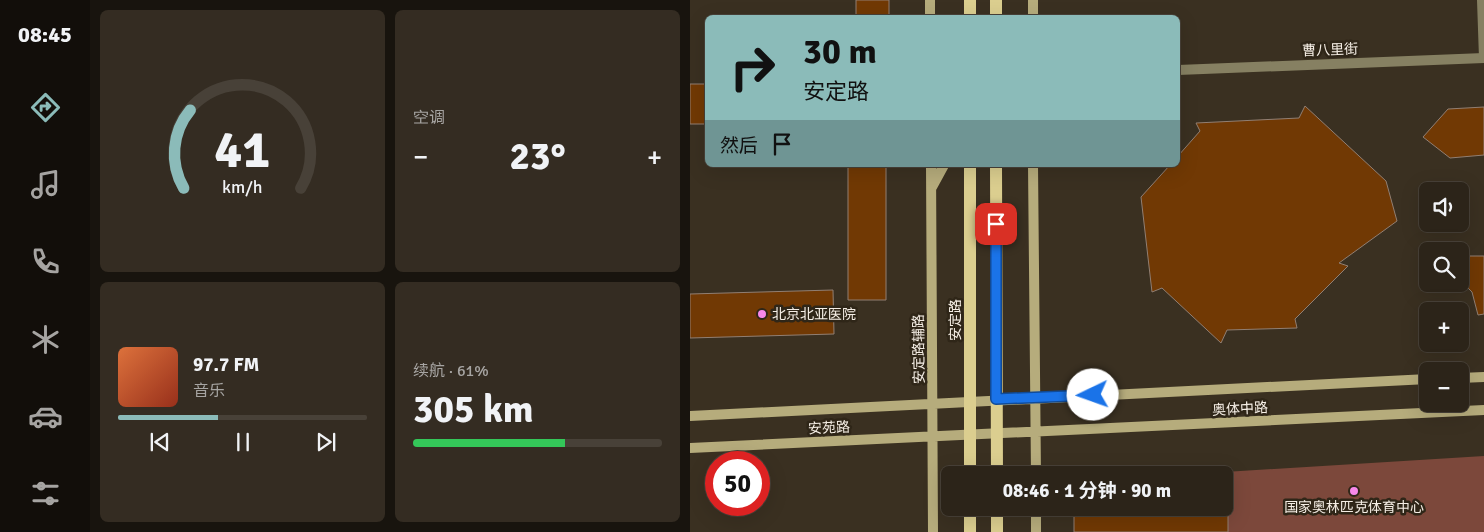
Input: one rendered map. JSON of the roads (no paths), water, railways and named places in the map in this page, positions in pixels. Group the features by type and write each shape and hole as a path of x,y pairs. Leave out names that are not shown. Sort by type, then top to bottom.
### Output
{"main road":[{"path":"930,0 930,15"},
{"path":"970,0 970,15"},
{"path":"996,0 996,15"},
{"path":"1033,0 1033,15"},
{"name":"安定路辅路","path":"931,167 934,403 933,532"},
{"path":"932,188 943,167"},
{"name":"安定路","path":"970,167 970,466"},
{"path":"996,167 997,466"},
{"path":"1033,167 1036,466"},
{"path":"1469,378 1484,377"},
{"name":"奥体中路","path":"970,401 1419,379"},
{"name":"安苑路","path":"690,416 970,401"},
{"name":"奥体中路","path":"970,434 1484,410"},
{"name":"安苑路","path":"690,448 970,434"},
{"path":"970,516 970,532"},
{"path":"997,516 997,532"},
{"path":"1036,516 1036,532"}],"street":[{"path":"1482,0 1484,58"},
{"name":"曹八里街","path":"1180,70 1484,58"}],"place":[{"name":"北京北亚医院","path":"762,314"},
{"name":"国家奥林匹克体育中心","path":"1354,491"}]}
